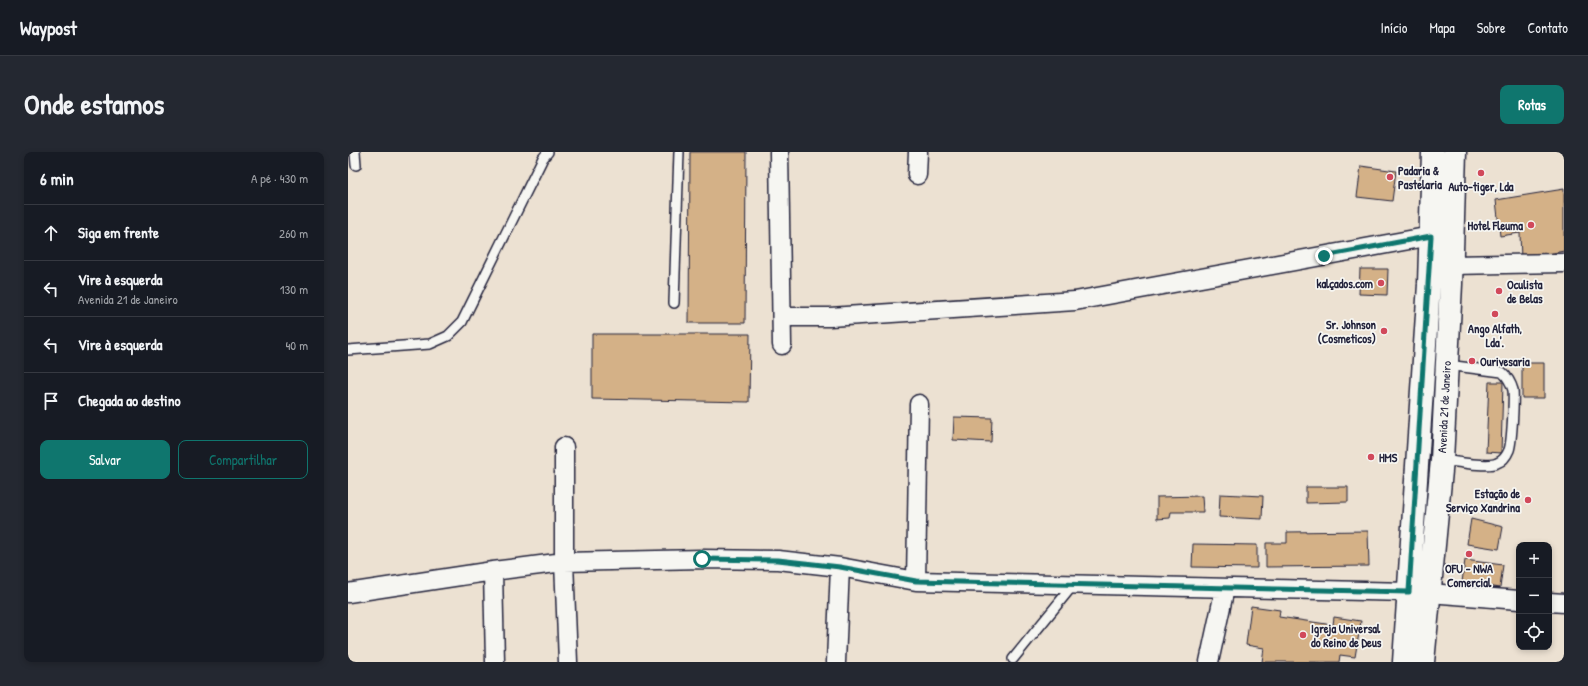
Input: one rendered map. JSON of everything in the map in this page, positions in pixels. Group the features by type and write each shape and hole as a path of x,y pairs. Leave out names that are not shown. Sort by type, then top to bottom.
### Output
{"main road":[{"name":"Avenida 21 de Janeiro","path":"1423,662 1419,593 1433,152"},
{"name":"Avenida 21 de Janeiro","path":"1404,662 1419,593 1442,460 1452,265 1454,152"}],"street":[{"path":"779,152 783,317 782,345"},
{"path":"917,175 918,152"},
{"path":"783,317 830,317 1075,301 1431,236"},
{"path":"1452,265 1564,263"},
{"path":"916,581 918,404"},
{"path":"564,447 564,562 568,662"},
{"path":"348,593 564,562 702,559 778,560 840,567 916,581 1419,593 1516,600"},
{"path":"836,662 840,567"},
{"path":"493,571 495,662"},
{"path":"1209,662 1225,588"},
{"path":"1552,602 1564,603"}],"lane":[{"path":"354,152 356,166"},
{"path":"348,350 430,344 448,336 462,322 540,165 548,152"},
{"path":"674,303 679,152"},
{"path":"1442,460 1488,465 1496,464 1503,460 1509,449 1512,412 1513,391 1510,380 1502,372 1447,365"},
{"path":"1013,660 1074,584"}],"building":[{"path":"690,152 746,152 745,323 689,323"},
{"path":"1361,166 1396,171 1392,201 1357,197"},
{"name":"Hotel Fleuma","path":"1564,189 1564,251 1521,259 1520,233 1500,236 1496,200"},
{"path":"1360,269 1388,269 1387,295 1359,294"},
{"path":"592,334 750,334 749,402 592,399"},
{"path":"1522,363 1544,363 1544,398 1522,398"},
{"path":"1489,382 1503,382 1501,453 1486,452"},
{"path":"954,417 992,418 991,442 953,440"},
{"path":"1306,487 1348,487 1348,502 1306,503"},
{"path":"1220,494 1263,496 1262,519 1219,517"},
{"path":"1202,496 1203,512 1171,512 1170,518 1157,519 1157,497"},
{"path":"1471,519 1503,527 1499,549 1467,544"},
{"path":"1368,531 1369,566 1266,567 1266,543 1287,543 1287,532"},
{"path":"1193,544 1257,545 1257,568 1192,567"},
{"path":"1465,560 1503,565 1500,588 1462,582"},
{"name":"Igreja Universal do Reino de Deus","path":"1251,606 1280,610 1279,617 1333,625 1334,617 1361,621 1355,657 1340,655 1339,662 1262,662 1264,648 1246,645"}],"place":[{"name":"Auto-tiger, Lda","path":"1481,173"},
{"name":"Padaria & Pastelaria","path":"1390,177"},
{"name":"Hotel Fleuma","path":"1531,225"},
{"name":"kalçados.com","path":"1381,283"},
{"name":"Oculista de Belas","path":"1499,291"},
{"name":"Ango Alfath, Lda'.","path":"1495,314"},
{"name":"Sr. Johnson (Cosmeticos)","path":"1384,331"},
{"name":"Ourivesaria","path":"1472,361"},
{"name":"HMS","path":"1371,457"},
{"name":"Estação de Serviço Xandrina","path":"1528,500"},
{"name":"OFU - NWA Comercial","path":"1469,554"},
{"name":"Igreja Universal do Reino de Deus","path":"1303,635"}],"route":[{"path":"702,559 778,560 840,567 916,581 1409,592 1431,236 1324,256"}]}
